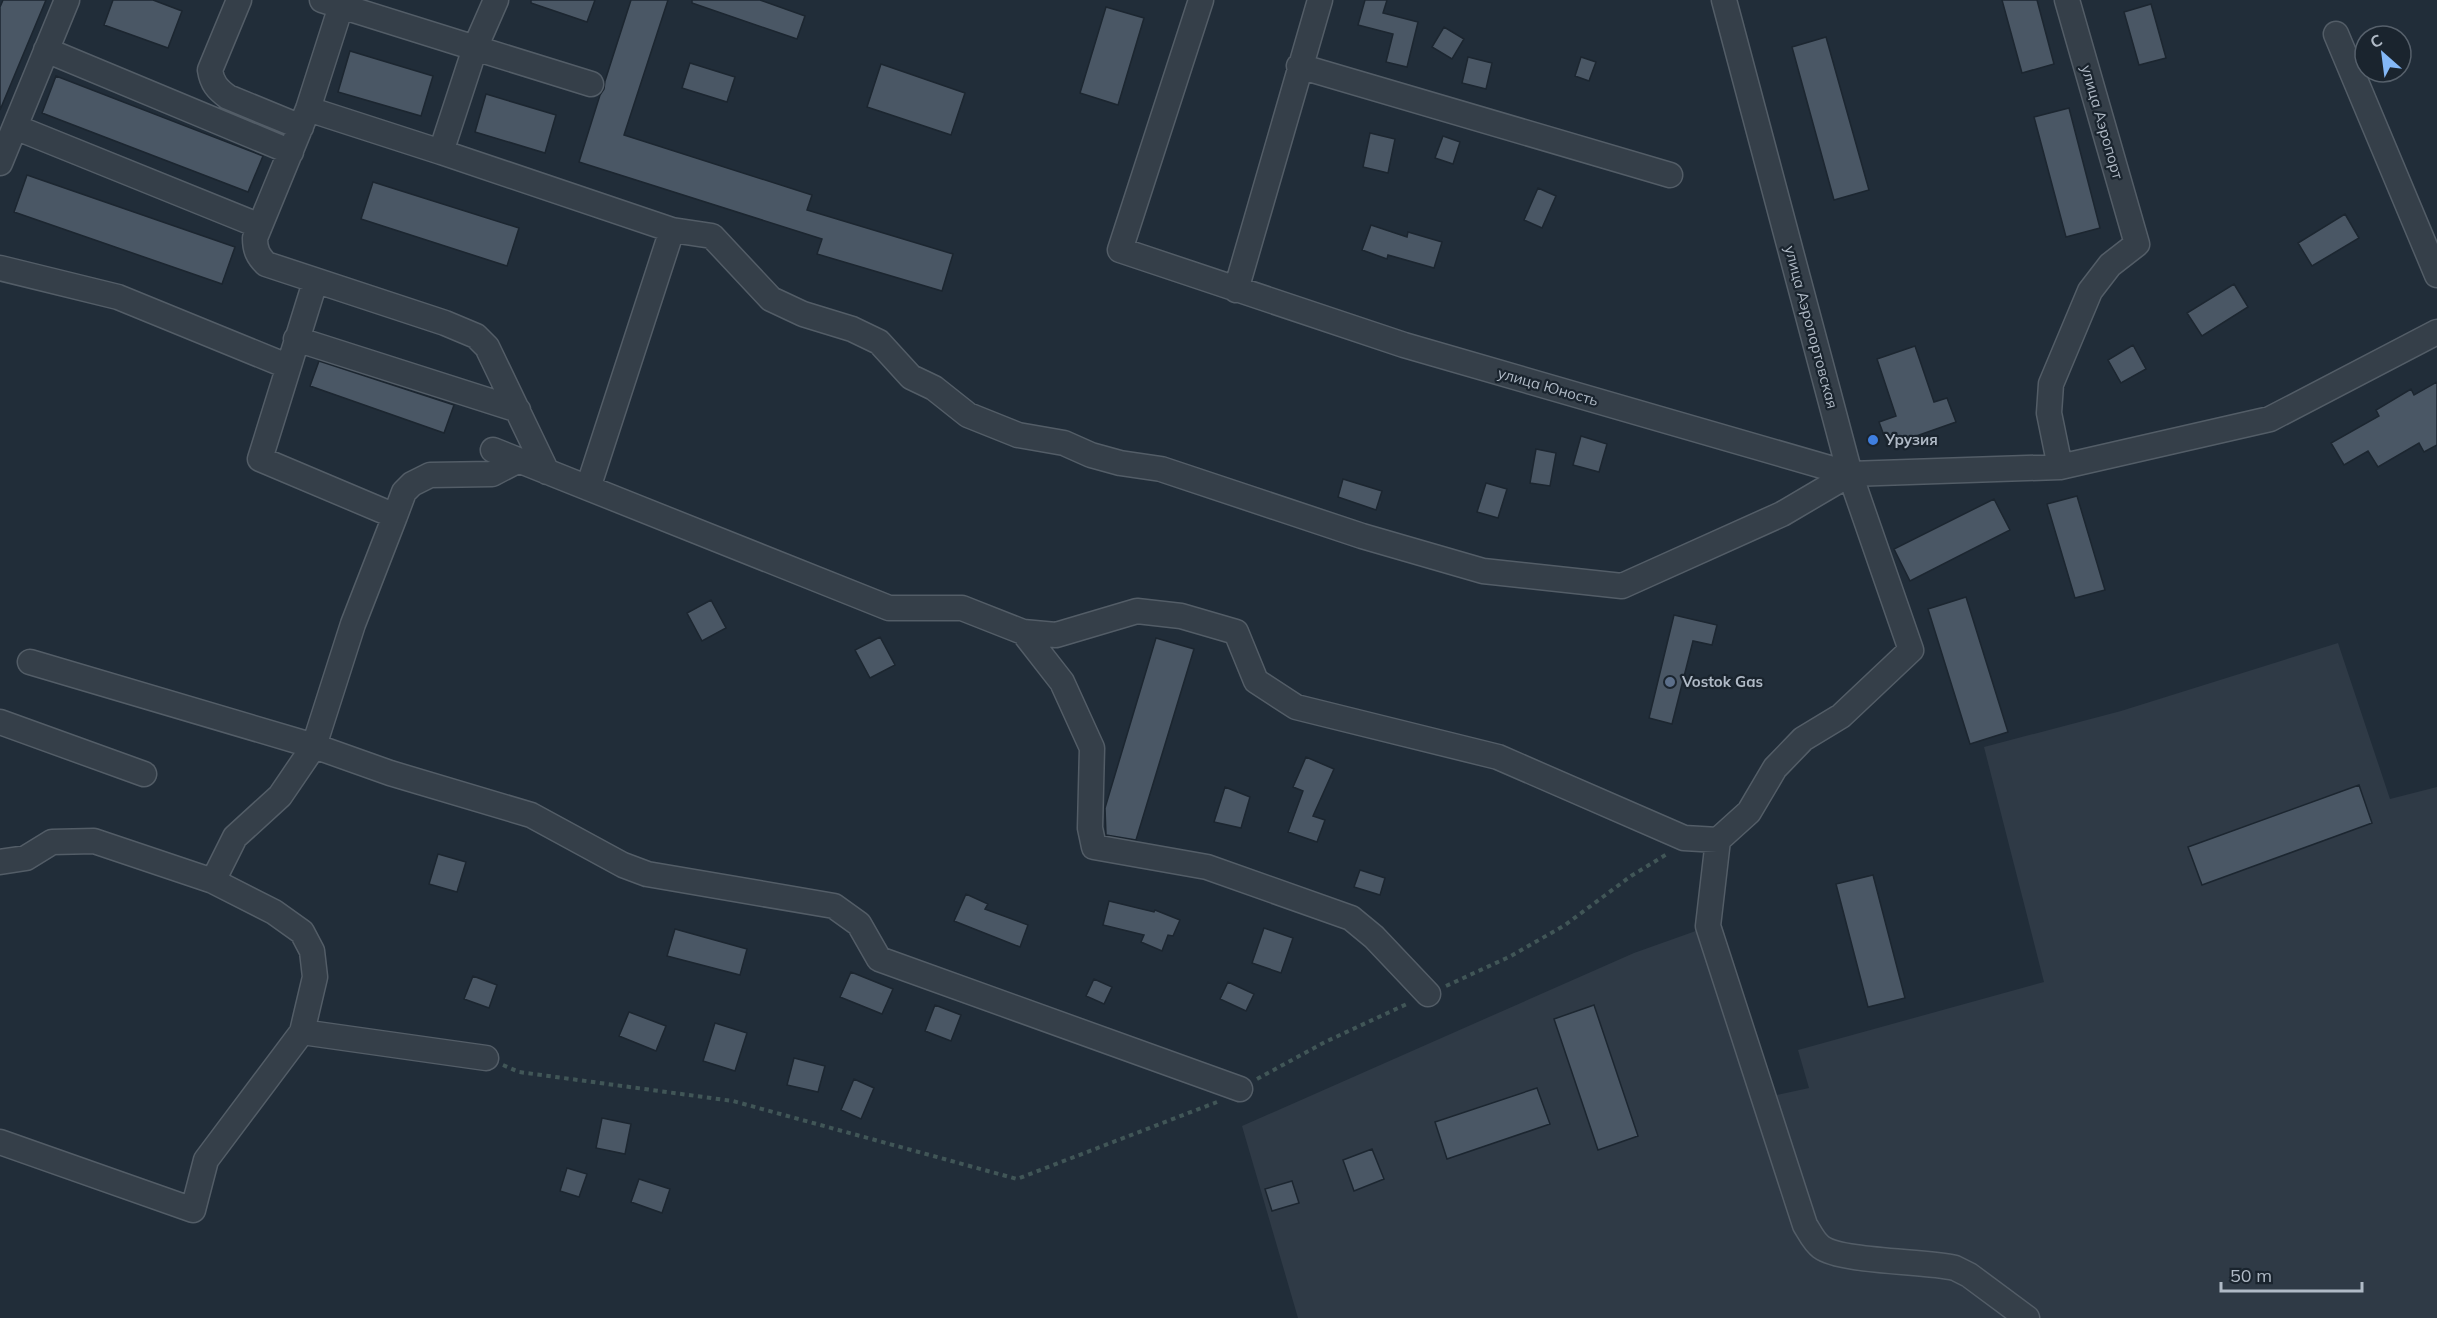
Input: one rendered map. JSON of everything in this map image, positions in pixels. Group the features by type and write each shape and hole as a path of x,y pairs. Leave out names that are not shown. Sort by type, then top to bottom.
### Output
{"street":[{"path":"0,163 67,0"},
{"path":"239,0 210,70 211,80 218,90 228,97 441,152 672,230 712,236 771,298 803,314 852,329 879,342 911,377 934,388 968,415 1017,435 1064,443 1120,463 1161,469 1362,536 1483,571 1622,586 1782,514 1850,474 2060,467 2270,419 2437,333"},
{"path":"441,152 475,48 496,0"},
{"name":"улица Юность","path":"1201,0 1120,249 1241,292 1415,348 1850,474"},
{"path":"1241,292 1299,66 1320,0"},
{"name":"улица Аэропортовская","path":"1718,840 1749,812 1775,768 1803,739 1841,716 1911,650 1850,474 1724,0"},
{"name":"улица Аэропорт","path":"2060,467 2049,413 2050,384 2090,291 2110,265 2137,244 2067,0"},
{"path":"547,472 487,346 476,336 445,323 266,264 259,257 255,248 255,238 305,118 348,5 591,84"},
{"path":"2336,34 2437,275"},
{"path":"46,50 291,152"},
{"path":"1299,66 1670,175"},
{"path":"15,127 260,226"},
{"path":"588,488 672,230"},
{"path":"0,268 118,297 287,366"},
{"path":"315,282 287,366 260,459 395,516"},
{"path":"296,339 518,410"},
{"path":"493,450 889,608 962,608 1023,632 1056,635 1137,611 1181,616 1236,632 1256,681 1296,707 1498,757 1684,838 1718,840 1708,926 1802,1214 1813,1239 1822,1248 1841,1255 1955,1268 1969,1275 2027,1318"},
{"path":"213,881 235,837 280,796 314,746 353,624 405,492 412,484 430,475 492,474 517,461"},
{"path":"1023,632 1062,682 1092,748 1090,828 1094,847 1207,867 1351,918 1374,937 1428,994"},
{"path":"30,662 314,746 390,773 531,815 646,874 834,906 860,924 879,959 1240,1089"},
{"path":"0,722 144,774"},
{"path":"0,862 26,858 52,842 94,841 213,881 274,912 302,932 312,951 315,977 302,1032 206,1160 193,1210 0,1142"},
{"path":"302,1032 486,1058"}],"shaded area":[{"path":"2338,643 2390,799 2437,787 2437,1318 1298,1318 1242,1126 1634,953 1721,922 1772,1096 1809,1088 1798,1050 2044,982 1984,747 2121,711"}],"building":[{"path":"3,0 46,0 0,110 0,7"},
{"path":"113,0 153,0 182,11 168,48 104,25"},
{"path":"531,0 595,0 587,22 531,3"},
{"path":"631,0 668,0 624,135 812,195 807,210 953,254 942,291 817,254 822,239 579,162"},
{"path":"692,0 760,0 805,16 797,39 692,3"},
{"path":"1365,0 1387,0 1383,13 1418,22 1407,67 1386,62 1393,34 1358,25"},
{"path":"2002,0 2037,0 2054,64 2022,73"},
{"path":"2151,4 2166,58 2139,65 2124,12"},
{"path":"1106,7 1144,18 1118,105 1080,93"},
{"path":"1444,27 1464,39 1452,59 1432,47"},
{"path":"1826,37 1869,190 1834,200 1792,47"},
{"path":"350,51 433,76 421,116 338,92"},
{"path":"1468,57 1492,63 1486,89 1462,83"},
{"path":"1581,57 1596,62 1589,81 1575,76"},
{"path":"690,63 735,77 727,102 682,88"},
{"path":"881,64 965,93 951,135 867,107"},
{"path":"56,76 263,156 248,192 42,113"},
{"path":"486,94 556,115 545,153 475,132"},
{"path":"2069,108 2100,228 2066,237 2034,117"},
{"path":"1370,133 1395,139 1388,173 1363,167"},
{"path":"1443,136 1460,142 1453,164 1435,158"},
{"path":"27,175 235,247 222,284 14,212"},
{"path":"373,182 519,228 507,266 361,219"},
{"path":"1538,188 1556,196 1542,228 1524,220"},
{"path":"2345,214 2359,238 2312,266 2298,243"},
{"path":"1371,225 1407,237 1408,232 1442,242 1434,268 1388,255 1387,259 1362,250"},
{"path":"2234,284 2248,307 2202,336 2187,313"},
{"path":"2133,345 2146,369 2121,383 2108,360"},
{"path":"1915,346 1934,402 1947,398 1956,422 1888,446 1879,422 1896,416 1877,359"},
{"path":"319,361 454,405 444,433 310,386"},
{"path":"2437,382 2437,445 2424,452 2419,443 2378,467 2368,451 2344,465 2331,443 2379,416 2376,410 2411,389 2414,395"},
{"path":"1581,436 1607,444 1599,472 1573,465"},
{"path":"1536,449 1556,453 1550,486 1530,483"},
{"path":"1343,479 1382,491 1376,510 1338,497"},
{"path":"1486,483 1507,489 1498,518 1477,512"},
{"path":"2077,496 2105,590 2075,598 2047,504"},
{"path":"1994,499 2010,530 1910,581 1894,549"},
{"path":"1966,597 2008,732 1970,744 1928,609"},
{"path":"711,600 726,628 702,641 687,613"},
{"name":"Vostok Gas","path":"1674,615 1717,625 1712,645 1693,641 1672,724 1649,718"},
{"path":"880,637 895,665 870,678 855,650"},
{"path":"1156,638 1194,649 1136,840 1106,835 1105,808"},
{"path":"1306,757 1334,769 1313,816 1325,820 1317,842 1288,832 1303,791 1293,787"},
{"path":"2359,785 2372,823 2202,885 2188,847"},
{"path":"1225,787 1250,797 1241,828 1214,822"},
{"path":"438,854 466,862 457,892 429,884"},
{"path":"1360,870 1385,878 1380,895 1354,887"},
{"path":"1873,875 1905,998 1868,1007 1836,884"},
{"path":"966,894 988,904 985,909 1028,925 1020,947 954,921"},
{"path":"1109,901 1154,912 1155,910 1180,920 1173,936 1168,935 1162,951 1141,942 1144,935 1103,925"},
{"path":"1264,928 1293,938 1281,973 1252,963"},
{"path":"675,929 747,949 740,975 667,956"},
{"path":"851,972 893,989 882,1014 840,997"},
{"path":"473,976 497,985 489,1008 464,999"},
{"path":"1094,979 1112,987 1104,1004 1086,996"},
{"path":"1228,982 1254,994 1246,1011 1220,999"},
{"path":"935,1005 961,1015 951,1041 925,1031"},
{"path":"1594,1005 1638,1136 1598,1150 1554,1019"},
{"path":"629,1012 666,1026 656,1051 619,1036"},
{"path":"715,1023 747,1033 735,1071 703,1061"},
{"path":"794,1058 825,1066 818,1092 787,1085"},
{"path":"854,1079 874,1088 861,1119 841,1110"},
{"path":"1537,1088 1550,1124 1447,1159 1435,1122"},
{"path":"602,1118 631,1124 625,1154 596,1148"},
{"path":"1372,1149 1384,1179 1354,1191 1343,1160"},
{"path":"567,1168 587,1174 579,1197 560,1191"},
{"path":"639,1179 670,1189 662,1213 631,1202"},
{"path":"1292,1181 1299,1203 1272,1211 1265,1189"}],"place":[{"name":"Урузия","path":"1873,440"},
{"name":"Vostok Gas","path":"1670,682"}]}
